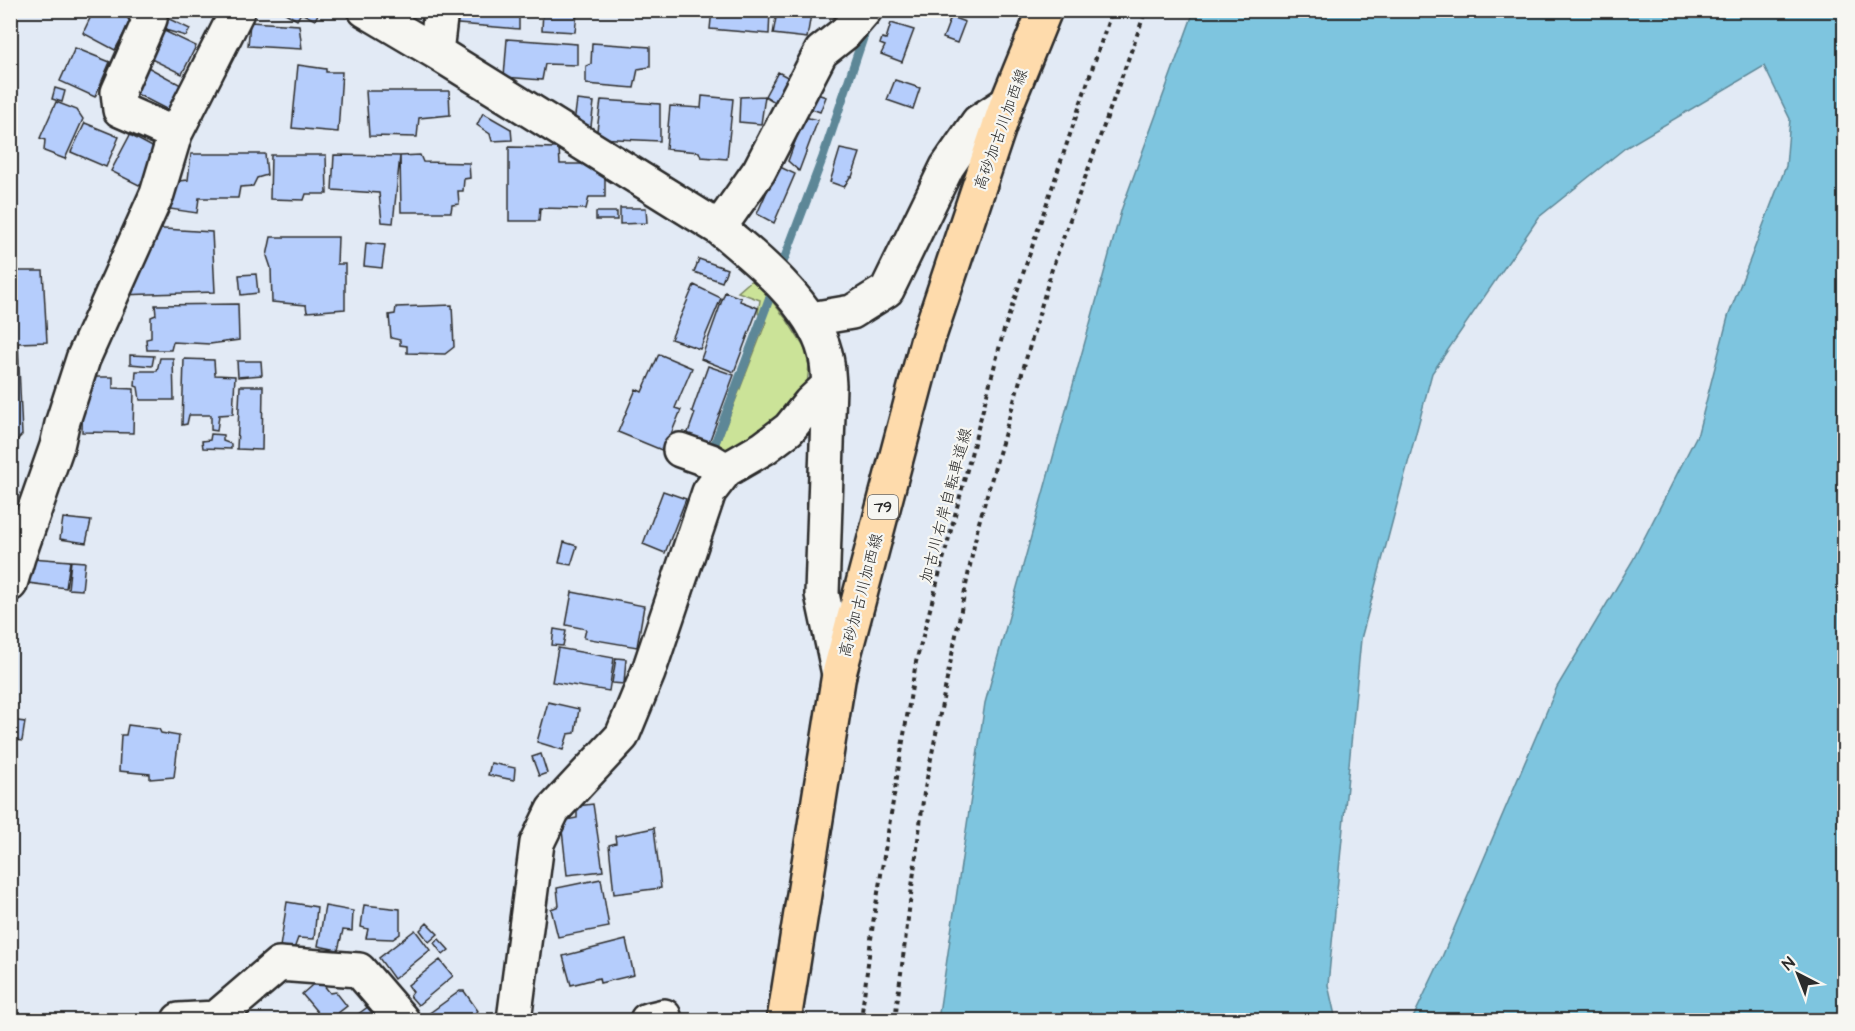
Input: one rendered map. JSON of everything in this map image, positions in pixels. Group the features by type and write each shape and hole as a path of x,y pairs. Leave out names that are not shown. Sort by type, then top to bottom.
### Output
{"main road":[{"name":"高砂加古川加西線","path":"784,1020 839,674 927,342 1007,103 1045,10"}],"street":[{"path":"144,10 150,19 118,92 120,110 175,134"},
{"path":"10,584 57,446 83,359 157,195 175,134 238,10"},
{"path":"365,10 719,228 760,262 811,319 825,352 830,385 822,594 839,674"},
{"path":"436,52 441,10"},
{"path":"719,228 759,171 820,52 835,10"},
{"path":"820,52 845,33 865,10"},
{"path":"811,319 852,312 887,291 946,166 978,122 1007,103"},
{"path":"514,1020 537,843 553,810 622,736 648,673 709,492 704,460 764,448 789,429 830,385"},
{"path":"179,1020 216,1018 279,964 359,970 402,1020"}],"path":[{"name":"加古川右岸自転車道線","path":"861,1020 873,923 916,662 1004,330 1112,10"},
{"path":"895,1020 924,793 978,526 1052,269 1146,10"}],"green space":[{"path":"754,278 787,320 804,347 809,365 807,385 797,409 742,452 715,453 766,322 758,313 760,300 738,292"}],"water":[{"path":"1194,11 1844,11 1844,1020 1412,1020 1442,957 1557,687 1633,560 1698,433 1728,317 1786,166 1790,119 1764,66 1625,148 1539,217 1432,373 1361,639 1328,985 1336,1020 938,1020 985,703 1122,208"}],"building":[{"path":"94,10 125,10 130,22 115,50 83,33"},
{"path":"280,10 320,10 315,20 301,13 297,20"},
{"path":"444,10 519,10 519,29 446,23"},
{"path":"543,10 584,10 584,14 577,13 575,32 542,30"},
{"path":"712,10 770,10 769,34 710,29"},
{"path":"777,12 811,14 807,38 773,34"},
{"path":"161,15 190,29 186,36 158,28"},
{"path":"951,17 965,22 957,43 943,38"},
{"path":"250,22 299,25 302,49 248,46"},
{"path":"891,23 914,30 902,62 881,54 885,46 880,44 882,38 886,39"},
{"path":"158,28 196,46 182,74 145,56"},
{"path":"507,39 577,44 577,65 545,64 542,80 504,77"},
{"path":"592,43 650,47 650,67 638,69 634,88 586,84 586,66 591,64"},
{"path":"75,48 110,62 95,97 60,81"},
{"path":"298,65 326,69 326,72 342,72 338,132 292,128"},
{"path":"146,66 181,85 168,110 131,91"},
{"path":"778,72 793,80 778,104 765,96"},
{"path":"895,80 920,88 913,109 887,100"},
{"path":"55,88 65,91 62,102 52,99"},
{"path":"366,91 449,91 450,115 419,118 417,137 369,136"},
{"path":"811,92 826,97 820,112 804,106"},
{"path":"702,96 733,99 727,159 701,157 699,152 666,149 670,106 701,108"},
{"path":"765,96 761,124 739,122 740,97"},
{"path":"577,100 594,102 591,126 574,123"},
{"path":"601,100 660,104 660,141 596,138"},
{"path":"56,102 77,110 83,119 65,159 44,151 45,140 40,138"},
{"path":"483,113 511,129 512,140 492,141 490,134 477,125"},
{"path":"804,117 818,120 799,171 788,161"},
{"path":"85,123 119,137 106,167 71,152"},
{"path":"130,135 160,151 141,186 111,171"},
{"path":"509,147 559,148 560,164 586,164 605,175 605,197 589,197 586,209 540,208 539,221 509,221"},
{"path":"840,149 860,153 852,177 844,187 830,182"},
{"path":"191,154 265,154 267,175 257,178 253,186 240,187 238,198 199,198 197,213 163,208 170,182 188,180"},
{"path":"271,155 326,155 327,194 306,194 304,200 270,199"},
{"path":"334,155 400,156 393,223 382,222 379,193 332,190"},
{"path":"420,155 423,162 469,163 470,178 464,179 463,191 458,191 459,204 452,205 451,212 401,212 400,156"},
{"path":"10,159 15,271 43,271 47,342 18,343 22,435 10,447"},
{"path":"778,166 795,174 774,223 757,214"},
{"path":"620,208 646,208 647,223 620,224"},
{"path":"596,212 617,212 617,220 596,220"},
{"path":"148,228 212,232 215,292 119,295"},
{"path":"271,237 338,237 337,264 345,264 345,309 307,312 306,305 272,302 271,268 267,256"},
{"path":"366,243 385,245 382,268 364,266"},
{"path":"699,259 727,269 722,282 694,272"},
{"path":"256,274 258,293 241,295 239,275"},
{"path":"694,285 721,298 700,349 671,339"},
{"path":"725,292 758,308 734,372 701,359"},
{"path":"238,304 239,340 210,344 173,342 171,350 147,350 146,339 151,338 151,317 156,315 155,305"},
{"path":"452,305 454,347 445,354 407,353 407,346 400,345 400,340 391,338 389,315 395,314 396,307"},
{"path":"659,354 692,368 675,408 681,410 664,451 618,432 636,389 642,392"},
{"path":"130,355 154,356 152,366 130,364"},
{"path":"160,358 173,358 174,400 140,400 138,387 135,386 136,371 157,371"},
{"path":"184,359 214,360 215,375 235,376 233,414 219,415 217,431 211,430 211,415 189,415 187,424 182,425"},
{"path":"237,361 261,361 262,375 238,377"},
{"path":"708,366 734,375 708,445 686,438 695,413 692,411"},
{"path":"83,377 113,377 113,388 134,389 133,433 82,432"},
{"path":"240,386 263,386 262,450 237,449"},
{"path":"211,434 223,435 223,441 231,444 231,449 203,448 202,441 210,440"},
{"path":"663,491 686,499 665,553 643,544"},
{"path":"63,518 91,521 86,543 60,539"},
{"path":"564,542 577,546 571,565 559,563"},
{"path":"31,558 70,561 66,588 28,583"},
{"path":"71,561 85,562 82,590 68,589"},
{"path":"572,592 644,606 637,647 584,638 586,629 566,625"},
{"path":"554,629 566,631 563,646 552,645"},
{"path":"558,648 614,658 609,691 552,682"},
{"path":"616,658 626,659 624,684 612,683"},
{"path":"548,702 579,709 575,733 568,734 563,750 537,742"},
{"path":"10,720 25,722 22,741 10,739"},
{"path":"128,725 159,729 161,733 179,736 174,777 150,779 150,774 119,771 121,735 126,735"},
{"path":"541,754 547,773 539,776 532,757"},
{"path":"491,763 515,768 514,780 488,775"},
{"path":"593,804 603,871 567,875 561,821 577,818 577,806"},
{"path":"654,828 661,888 614,894 609,845 616,843 615,836"},
{"path":"601,879 609,927 558,937 551,909 559,906 557,888"},
{"path":"287,902 317,907 314,939 298,938 294,949 280,947"},
{"path":"364,905 400,909 400,934 393,939 366,938 368,929 361,927"},
{"path":"325,906 353,911 352,931 343,930 338,950 318,946"},
{"path":"427,923 438,934 429,942 420,930"},
{"path":"415,930 430,950 394,979 379,958"},
{"path":"439,939 449,950 443,955 434,943"},
{"path":"626,940 634,975 600,983 599,978 571,985 563,956"},
{"path":"440,960 453,976 418,1005 410,996 413,992 408,985"},
{"path":"319,979 330,993 336,992 347,1006 329,1020 324,1020 302,994"},
{"path":"460,991 464,991 478,1011 468,1020 462,1018 458,1020 420,1020"},
{"path":"376,1001 390,1020 350,1020"}],"waterway":[{"path":"779,273 823,157 866,29"},
{"path":"696,489 774,286"}]}
